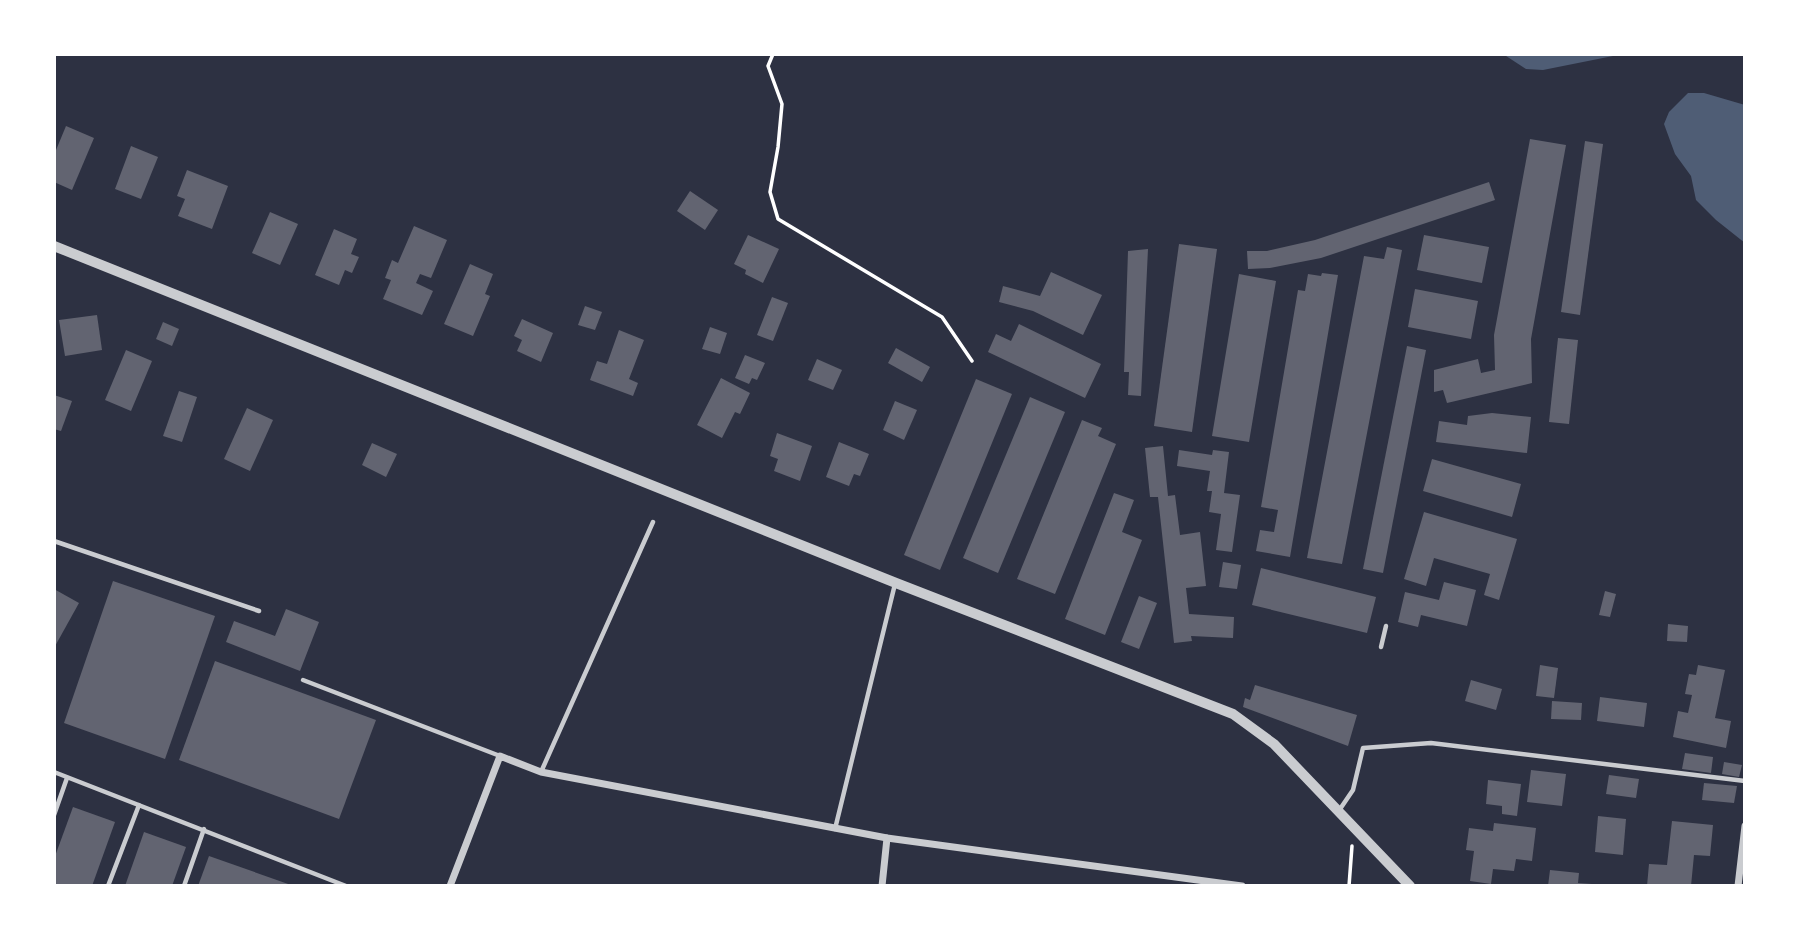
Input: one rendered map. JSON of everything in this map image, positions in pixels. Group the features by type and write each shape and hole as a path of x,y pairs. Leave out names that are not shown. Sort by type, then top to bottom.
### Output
{"street":[{"path":"54,246 896,583 1233,714 1274,744 1410,886"},
{"path":"450,886 500,756 541,772 835,829 1242,886"},
{"path":"1738,886 1745,826"},
{"path":"882,886 887,838"}],"lane":[{"path":"541,772 653,522"},
{"path":"54,541 260,611"},
{"path":"835,829 896,583"},
{"path":"1381,647 1386,626"},
{"path":"303,680 500,756"},
{"path":"1337,812 1353,790 1363,748 1387,746 1431,743 1745,781"},
{"path":"54,772 346,886"},
{"path":"54,815 67,778"},
{"path":"108,886 139,805"},
{"path":"184,886 204,829"}],"path":[{"path":"773,54 768,66 782,104 770,191 778,219 942,317 972,361"},
{"path":"1349,886 1353,842"}],"water":[{"path":"1503,54 1623,54 1543,70 1526,69"},
{"path":"1688,93 1704,93 1745,105 1745,243 1696,200 1691,176 1675,154 1664,124 1669,112"}],"building":[{"path":"66,126 94,138 72,190 54,182 54,155"},
{"path":"1530,139 1566,145 1531,339 1532,383 1447,403 1443,390 1434,392 1434,370 1478,359 1481,373 1495,370 1494,335"},
{"path":"1585,141 1603,144 1580,315 1561,312"},
{"path":"131,146 158,157 141,199 115,189"},
{"path":"187,170 228,186 212,229 178,216 185,199 177,196"},
{"path":"1489,182 1495,200 1321,258 1270,268 1248,269 1247,251 1267,251 1315,240"},
{"path":"690,191 718,210 705,230 677,211"},
{"path":"270,212 298,224 280,265 252,253"},
{"path":"414,226 447,240 431,278 420,274 416,283 433,291 422,315 383,299 391,280 385,278 392,260 398,263"},
{"path":"334,229 357,239 351,254 359,257 352,273 345,270 339,285 315,275"},
{"path":"748,235 779,249 763,283 745,274 746,270 734,264"},
{"path":"1424,235 1489,247 1482,283 1417,270"},
{"path":"1179,244 1217,249 1192,432 1154,426"},
{"path":"1387,247 1402,250 1342,564 1307,558 1364,256 1384,259"},
{"path":"1148,249 1141,396 1128,395 1129,372 1124,372 1128,251"},
{"path":"470,264 493,274 485,294 490,296 473,336 444,324"},
{"path":"1051,272 1102,295 1083,335 1033,311 999,302 1003,286 1040,296"},
{"path":"1322,273 1338,275 1290,557 1256,551 1260,530 1274,532 1278,510 1261,507 1298,290 1305,291 1308,274 1321,276"},
{"path":"1239,274 1276,281 1249,442 1212,436"},
{"path":"1415,289 1478,301 1471,339 1408,327"},
{"path":"772,297 788,303 773,341 757,335"},
{"path":"585,306 602,312 595,330 578,325"},
{"path":"97,315 102,350 65,356 59,320"},
{"path":"522,319 553,333 541,362 517,351 522,340 514,336"},
{"path":"163,322 179,329 172,346 156,339"},
{"path":"1019,324 1101,364 1085,398 988,352 996,334 1011,341"},
{"path":"710,327 727,333 720,354 702,349"},
{"path":"619,330 644,340 629,379 638,383 633,396 590,380 597,361 607,364"},
{"path":"1558,338 1578,340 1569,424 1549,422"},
{"path":"1407,346 1426,350 1383,573 1363,569"},
{"path":"896,348 930,367 922,382 888,363"},
{"path":"126,350 152,361 131,411 105,400"},
{"path":"745,355 765,363 757,380 752,378 749,384 735,378"},
{"path":"817,359 842,370 833,390 808,380"},
{"path":"721,378 750,393 740,414 735,412 722,438 697,425"},
{"path":"976,379 1012,394 940,570 904,555"},
{"path":"179,391 197,397 182,442 163,436"},
{"path":"54,395 72,401 61,431 54,429"},
{"path":"1030,397 1065,412 998,573 963,558"},
{"path":"895,401 917,410 904,440 883,430"},
{"path":"247,408 273,420 250,471 224,459"},
{"path":"1492,413 1531,417 1527,453 1436,442 1439,421 1467,425 1468,416"},
{"path":"1082,420 1102,428 1098,436 1116,444 1055,594 1017,579"},
{"path":"777,433 812,446 800,481 774,471 778,459 770,456"},
{"path":"839,442 869,454 860,476 854,474 849,486 826,477"},
{"path":"372,443 397,454 386,477 362,465"},
{"path":"1163,446 1168,496 1175,495 1180,535 1200,532 1206,586 1186,588 1189,614 1234,617 1233,638 1191,636 1192,641 1174,643 1158,497 1150,497 1145,448"},
{"path":"1179,450 1212,455 1213,450 1229,452 1224,493 1240,495 1232,552 1216,550 1221,514 1209,512 1212,491 1207,491 1210,471 1177,466"},
{"path":"1432,459 1521,484 1512,517 1423,491"},
{"path":"1114,493 1134,500 1122,532 1142,540 1105,635 1065,619"},
{"path":"1424,512 1517,539 1499,600 1484,595 1490,574 1434,558 1426,586 1404,579"},
{"path":"1223,562 1241,565 1237,589 1219,587"},
{"path":"1261,568 1376,597 1367,633 1252,605"},
{"path":"113,581 215,616 165,759 64,723"},
{"path":"1444,582 1476,590 1467,626 1421,615 1418,627 1398,622 1405,592 1439,600"},
{"path":"54,589 79,603 54,648"},
{"path":"1605,591 1616,594 1610,617 1599,615"},
{"path":"1139,596 1157,603 1139,649 1121,642"},
{"path":"286,609 319,622 300,671 226,642 234,621 275,636"},
{"path":"1668,624 1688,626 1687,642 1667,641"},
{"path":"215,661 376,720 339,819 179,760"},
{"path":"1540,665 1558,668 1554,698 1536,696"},
{"path":"1698,665 1725,670 1715,718 1731,721 1726,748 1673,737 1678,711 1688,713 1692,695 1685,694 1689,674 1696,675"},
{"path":"1471,680 1502,689 1496,710 1465,701"},
{"path":"1255,685 1357,715 1348,746 1243,707 1245,698 1250,700"},
{"path":"1600,697 1647,703 1644,727 1597,721"},
{"path":"1552,701 1582,703 1581,720 1551,719"},
{"path":"1685,753 1713,757 1711,773 1682,769"},
{"path":"1724,762 1742,765 1739,777 1722,774"},
{"path":"1531,770 1566,774 1562,806 1527,802"},
{"path":"1609,775 1639,779 1636,798 1606,794"},
{"path":"1488,780 1521,784 1517,816 1502,814 1502,806 1486,804"},
{"path":"1704,783 1737,786 1734,803 1702,800"},
{"path":"73,807 115,822 92,886 54,886 54,859"},
{"path":"1598,816 1626,819 1623,855 1595,852"},
{"path":"1672,821 1713,825 1710,856 1694,855 1691,886 1647,886 1649,864 1667,865"},
{"path":"1494,823 1536,828 1532,861 1516,859 1514,871 1493,869 1491,884 1470,881 1474,851 1466,850 1469,828 1493,831"},
{"path":"144,832 186,847 172,886 125,886"},
{"path":"209,856 291,885 291,886 198,886"},
{"path":"1550,870 1579,873 1578,883 1592,886 1548,886"}]}
